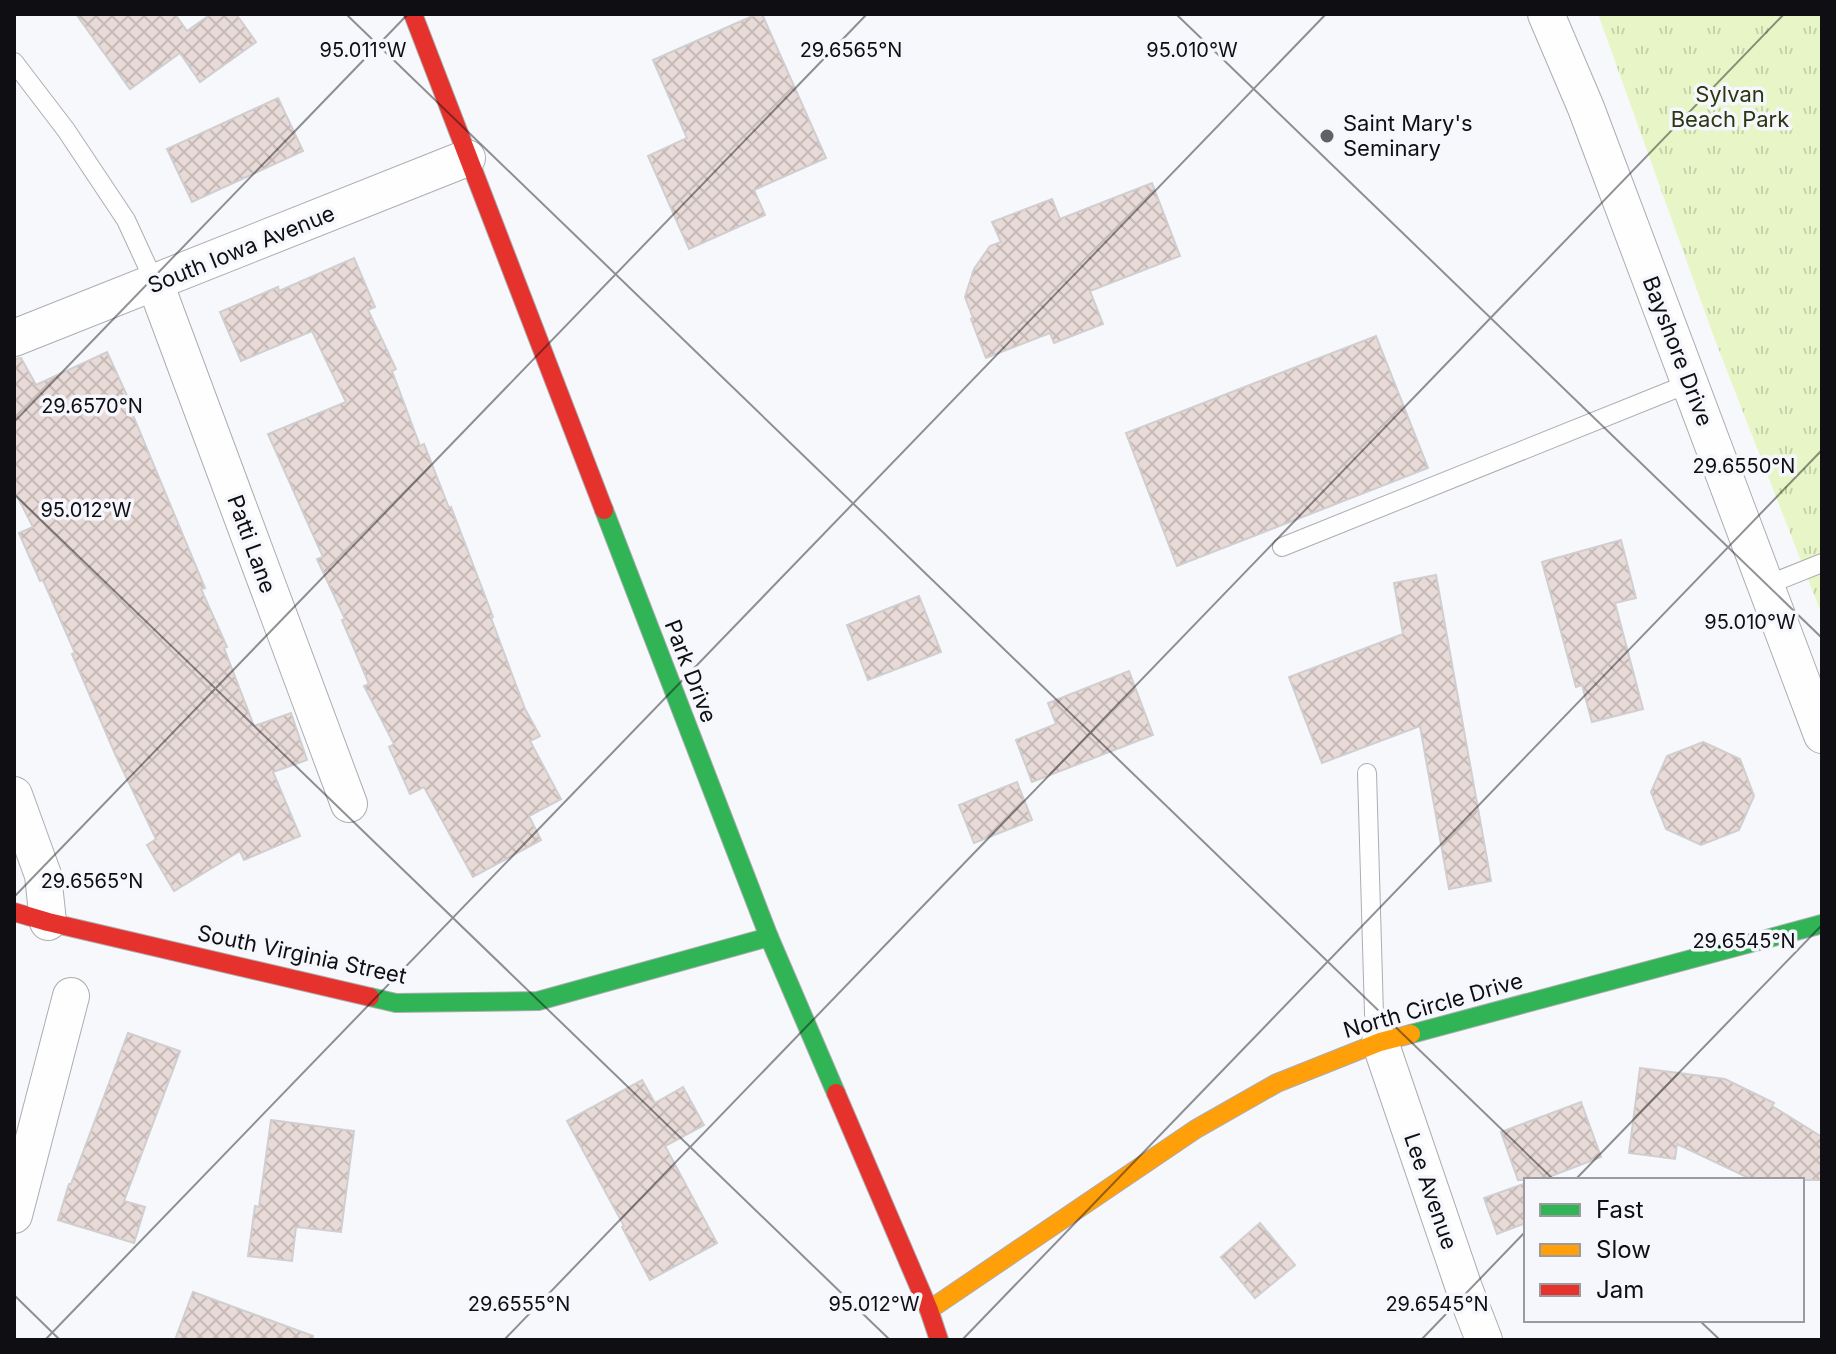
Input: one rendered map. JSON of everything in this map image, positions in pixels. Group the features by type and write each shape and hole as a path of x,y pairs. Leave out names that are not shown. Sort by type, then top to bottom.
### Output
{"street":[{"name":"Park Drive","path":"413,14 769,937 929,1310 939,1340"},
{"name":"Bayshore Drive","path":"1546,14 1591,123 1822,735"},
{"name":"South Iowa Avenue","path":"14,338 467,158"},
{"name":"Patti Lane","path":"155,283 349,804"},
{"path":"14,795 43,875 48,922"},
{"name":"South Virginia Street","path":"14,912 396,1003 538,1001 769,937"},
{"name":"North Circle Drive","path":"929,1310 1196,1129 1277,1083 1380,1042 1822,924"},
{"path":"14,1215 71,996"},
{"name":"Lee Avenue","path":"1380,1042 1484,1340"}],"lane":[{"path":"14,62 66,130 126,220 155,283"},
{"path":"1282,547 1690,383"},
{"path":"1767,585 1822,563"},
{"path":"1367,773 1374,1014 1380,1042"}],"green space":[{"name":"Sylvan Beach Park","path":"1598,14 1822,14 1822,615 1715,340"}],"building":[{"path":"76,14 175,14 187,31 211,14 236,14 256,42 200,82 180,53 130,89"},
{"path":"762,14 826,158 754,190 765,215 689,249 648,156 687,138 653,60"},
{"path":"278,98 303,151 192,202 167,149"},
{"path":"1152,183 1180,256 1090,291 1103,324 1054,343 1050,333 986,358 965,297 974,269 990,246 1001,242 992,222 1052,199 1060,219"},
{"path":"354,258 375,307 368,310 396,369 392,371 420,446 424,444 451,507 525,709 540,736 530,741 561,799 529,816 541,840 473,877 424,787 410,794 389,747 394,744 364,686 369,684 342,620 345,619 317,559 323,557 268,434 346,402 312,331 241,361 220,312 278,287 279,291"},
{"path":"1376,336 1428,468 1177,566 1126,433"},
{"path":"107,352 205,588 201,589 227,647 224,648 254,726 291,713 307,760 273,772 300,836 244,860 240,851 174,891 147,845 156,839 116,756 43,580 40,581 19,533 33,527 14,490 14,359 21,358 36,385"},
{"path":"1621,540 1636,598 1615,603 1643,709 1592,722 1582,685 1576,687 1542,562"},
{"path":"1436,575 1491,881 1449,889 1420,726 1322,763 1289,677 1403,634 1394,583"},
{"path":"919,596 941,652 868,680 847,625"},
{"path":"1129,671 1153,735 1032,782 1016,740 1056,724 1048,703"},
{"path":"1703,742 1740,759 1754,796 1739,830 1701,845 1666,829 1651,792 1667,756"},
{"path":"1017,782 1032,820 974,843 959,805"},
{"path":"128,1033 180,1051 124,1201 145,1207 134,1243 58,1220"},
{"path":"1640,1068 1725,1079 1774,1103 1772,1106 1822,1137 1822,1180 1749,1178 1677,1144 1675,1159 1629,1153"},
{"path":"642,1080 655,1103 683,1087 704,1125 665,1146 717,1243 650,1280 567,1121"},
{"path":"1581,1102 1601,1157 1546,1178 1518,1180 1501,1132"},
{"path":"271,1120 354,1131 341,1232 296,1227 292,1261 248,1256 255,1206 259,1207"},
{"path":"1524,1184 1524,1224 1497,1234 1484,1198"},
{"path":"1260,1223 1295,1265 1255,1298 1221,1257"},
{"path":"193,1292 313,1336 313,1340 175,1340"}],"traffic: fast":[{"path":"604,510 769,937 836,1093"},
{"path":"1411,1034 1822,924"},
{"path":"370,997 396,1003 538,1001 769,937"}],"traffic: slow":[{"path":"929,1310 1196,1129 1277,1083 1380,1042 1411,1034"}],"traffic: jam":[{"path":"413,14 604,510"},
{"path":"14,912 370,997"},
{"path":"836,1093 939,1340"}],"place":[{"name":"Saint Mary's Seminary","path":"1327,136"}]}
